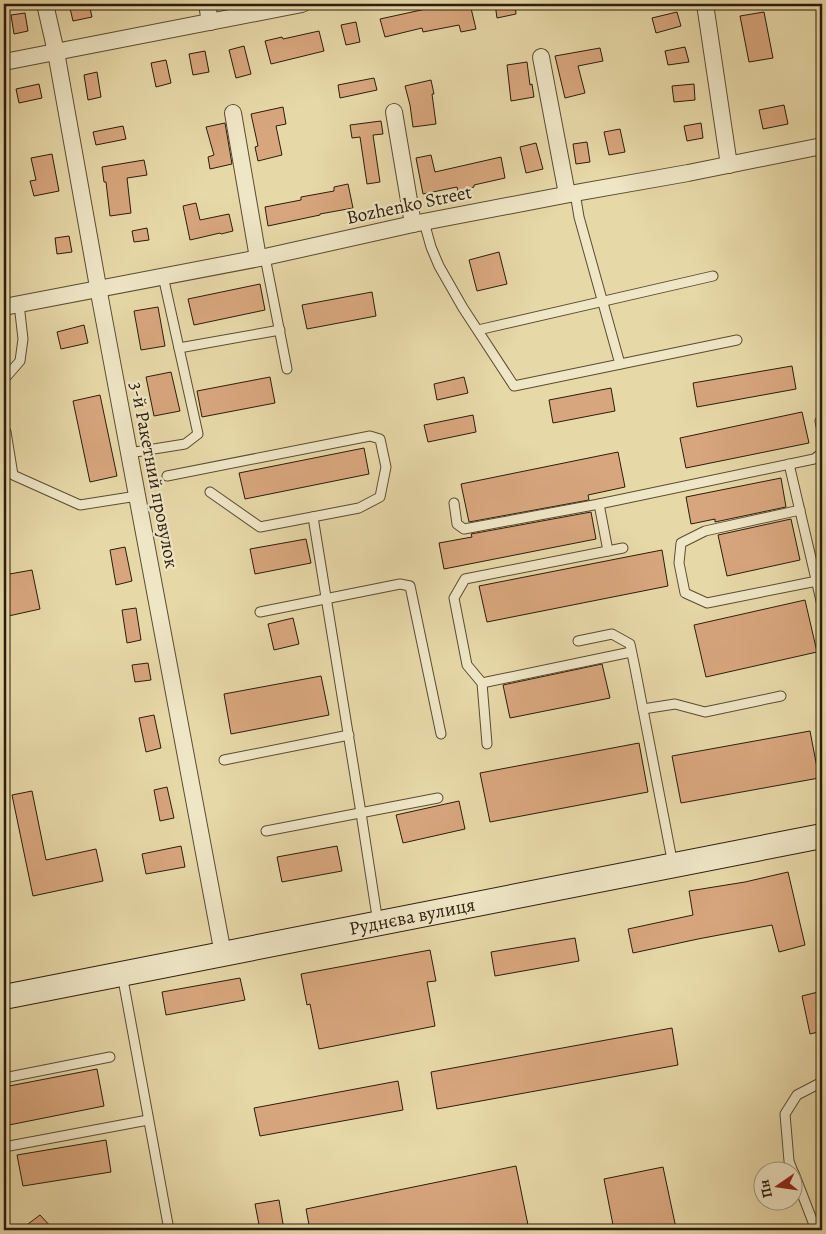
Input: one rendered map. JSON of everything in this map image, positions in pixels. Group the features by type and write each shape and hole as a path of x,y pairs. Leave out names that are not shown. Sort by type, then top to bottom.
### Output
{"street":[{"name":"3-й Ракетний провулок","path":"45,4 56,52 98,288 223,954"},
{"path":"207,4 210,22"},
{"path":"4,62 302,4"},
{"path":"705,4 729,165"},
{"path":"542,57 571,193"},
{"path":"394,112 418,223"},
{"path":"233,113 262,257"},
{"name":"Bozhenko Street","path":"12,305 262,257 418,223 822,146"},
{"name":"Руднєва вулиця","path":"4,997 822,836"}],"lane":[{"path":"571,193 620,364"},
{"path":"418,223 431,246 439,266 463,308 514,386 737,340"},
{"path":"262,257 280,330 287,369"},
{"path":"129,453 185,444 198,434 163,276"},
{"path":"478,330 712,276"},
{"path":"4,377 20,361 24,339 12,305"},
{"path":"179,348 280,330"},
{"path":"820,421 822,432"},
{"path":"4,432 6,432 14,475 80,505 137,496"},
{"path":"167,476 370,436 380,439 386,467 380,497 359,508 260,527 210,492"},
{"path":"454,503 457,524 464,529 599,504 814,459 822,453"},
{"path":"789,464 822,605"},
{"path":"599,504 608,551"},
{"path":"800,510 705,531 681,543 680,563 685,593 707,603 817,581"},
{"path":"313,517 378,924"},
{"path":"487,744 482,683 467,665 454,598 465,579 623,548"},
{"path":"260,612 400,584 410,586 441,734"},
{"path":"578,641 612,634 630,644 673,865"},
{"path":"482,683 632,652"},
{"path":"643,710 675,704 704,712 781,696"},
{"path":"224,760 349,735"},
{"path":"266,831 438,798"},
{"path":"122,974 169,1230"},
{"path":"4,1078 110,1058"},
{"path":"789,1162 784,1114 797,1095 822,1082"},
{"path":"4,1147 148,1120"},
{"path":"804,1200 816,1230"}],"building":[{"path":"69,4 89,4 92,17 73,21"},
{"path":"457,4 470,4 476,29 461,32 459,25 423,32 422,28 385,37 380,19"},
{"path":"495,4 515,4 516,14 497,18"},
{"path":"677,12 681,26 656,33 652,18"},
{"path":"764,12 773,58 749,62 740,16"},
{"path":"25,13 28,31 14,34 11,15"},
{"path":"356,22 360,42 346,45 341,25"},
{"path":"319,31 324,51 271,64 265,41"},
{"path":"244,46 251,74 236,78 229,50"},
{"path":"685,47 689,62 668,65 665,51"},
{"path":"600,48 603,61 578,66 585,93 565,98 555,56"},
{"path":"205,51 209,72 193,75 189,54"},
{"path":"166,60 171,83 156,87 151,63"},
{"path":"527,62 530,85 532,84 534,97 511,101 507,65"},
{"path":"97,72 101,97 88,100 84,75"},
{"path":"374,78 377,90 340,98 338,85"},
{"path":"431,80 436,124 413,127 405,86"},
{"path":"39,84 42,98 19,103 16,89"},
{"path":"694,84 695,100 674,102 672,86"},
{"path":"784,105 788,124 763,129 759,110"},
{"path":"283,107 286,124 276,126 282,155 258,161 255,147 258,146 251,114"},
{"path":"381,121 383,134 373,135 380,182 367,184 360,137 352,138 350,125"},
{"path":"225,123 232,164 210,169 208,157 214,155 206,127"},
{"path":"701,123 703,138 687,141 684,126"},
{"path":"123,126 126,139 96,145 93,132"},
{"path":"620,129 625,152 609,155 604,132"},
{"path":"587,142 590,162 576,164 573,144"},
{"path":"536,143 543,169 526,173 520,147"},
{"path":"52,154 59,191 34,196 30,181 36,180 31,158"},
{"path":"431,155 435,172 501,157 505,178 474,185 474,187 458,191 457,187 423,194 416,158"},
{"path":"144,160 147,175 127,178 131,213 110,216 106,182 104,182 102,167"},
{"path":"348,184 353,208 268,226 265,207 301,200 301,197 334,191 334,187"},
{"path":"196,203 200,220 229,214 233,231 190,240 183,206"},
{"path":"147,228 149,240 134,242 132,231"},
{"path":"69,236 72,252 57,254 55,238"},
{"path":"499,252 507,284 477,291 469,260"},
{"path":"260,284 265,310 194,325 188,299"},
{"path":"372,292 376,316 307,329 302,305"},
{"path":"158,307 165,346 141,350 134,311"},
{"path":"84,325 88,343 61,349 57,332"},
{"path":"792,366 796,389 697,407 693,383"},
{"path":"171,372 180,411 154,416 146,377"},
{"path":"270,377 275,403 202,417 197,391"},
{"path":"464,377 468,393 437,400 434,384"},
{"path":"611,388 615,411 553,423 549,400"},
{"path":"100,395 117,476 90,482 73,401"},
{"path":"802,412 809,443 686,468 680,438"},
{"path":"473,415 476,432 428,442 424,425"},
{"path":"364,448 369,474 245,499 239,473"},
{"path":"618,452 625,487 588,495 589,500 469,522 461,484"},
{"path":"781,478 786,507 715,522 715,519 691,524 686,497"},
{"path":"591,512 596,539 444,569 439,543 472,537 471,534"},
{"path":"791,519 800,560 727,576 718,535"},
{"path":"306,539 311,563 255,574 250,549"},
{"path":"125,547 132,581 116,585 110,550"},
{"path":"662,550 668,586 487,622 479,586"},
{"path":"32,570 40,609 4,617 4,575"},
{"path":"805,600 817,652 706,677 694,625"},
{"path":"136,608 141,640 127,643 122,610"},
{"path":"293,618 299,644 274,650 268,624"},
{"path":"148,663 151,680 135,682 132,665"},
{"path":"602,664 610,698 510,718 503,685"},
{"path":"321,676 329,715 231,734 224,694"},
{"path":"154,715 161,748 146,752 139,718"},
{"path":"810,731 819,778 681,803 672,756"},
{"path":"639,743 648,792 490,822 480,773"},
{"path":"167,787 174,818 160,821 154,790"},
{"path":"32,791 46,860 96,849 103,881 33,896 12,795"},
{"path":"459,801 465,829 403,843 396,815"},
{"path":"181,846 185,867 146,874 142,854"},
{"path":"337,846 342,871 282,882 277,857"},
{"path":"788,872 805,945 779,952 772,925 633,953 628,929 693,915 689,891 745,882"},
{"path":"575,938 579,961 495,976 491,952"},
{"path":"430,950 436,981 427,982 435,1026 319,1049 310,1004 307,1005 301,974"},
{"path":"240,978 245,1000 166,1015 162,992"},
{"path":"822,991 822,1031 810,1034 802,996"},
{"path":"672,1028 678,1065 437,1109 431,1072"},
{"path":"97,1069 104,1106 4,1126 4,1087"},
{"path":"398,1081 403,1110 260,1136 254,1108"},
{"path":"106,1140 111,1172 23,1186 17,1155"},
{"path":"516,1166 529,1230 310,1230 306,1209"},
{"path":"663,1167 676,1228 667,1230 614,1230 604,1179"},
{"path":"279,1200 284,1230 260,1230 255,1204"},
{"path":"40,1215 54,1230 20,1230"}]}
